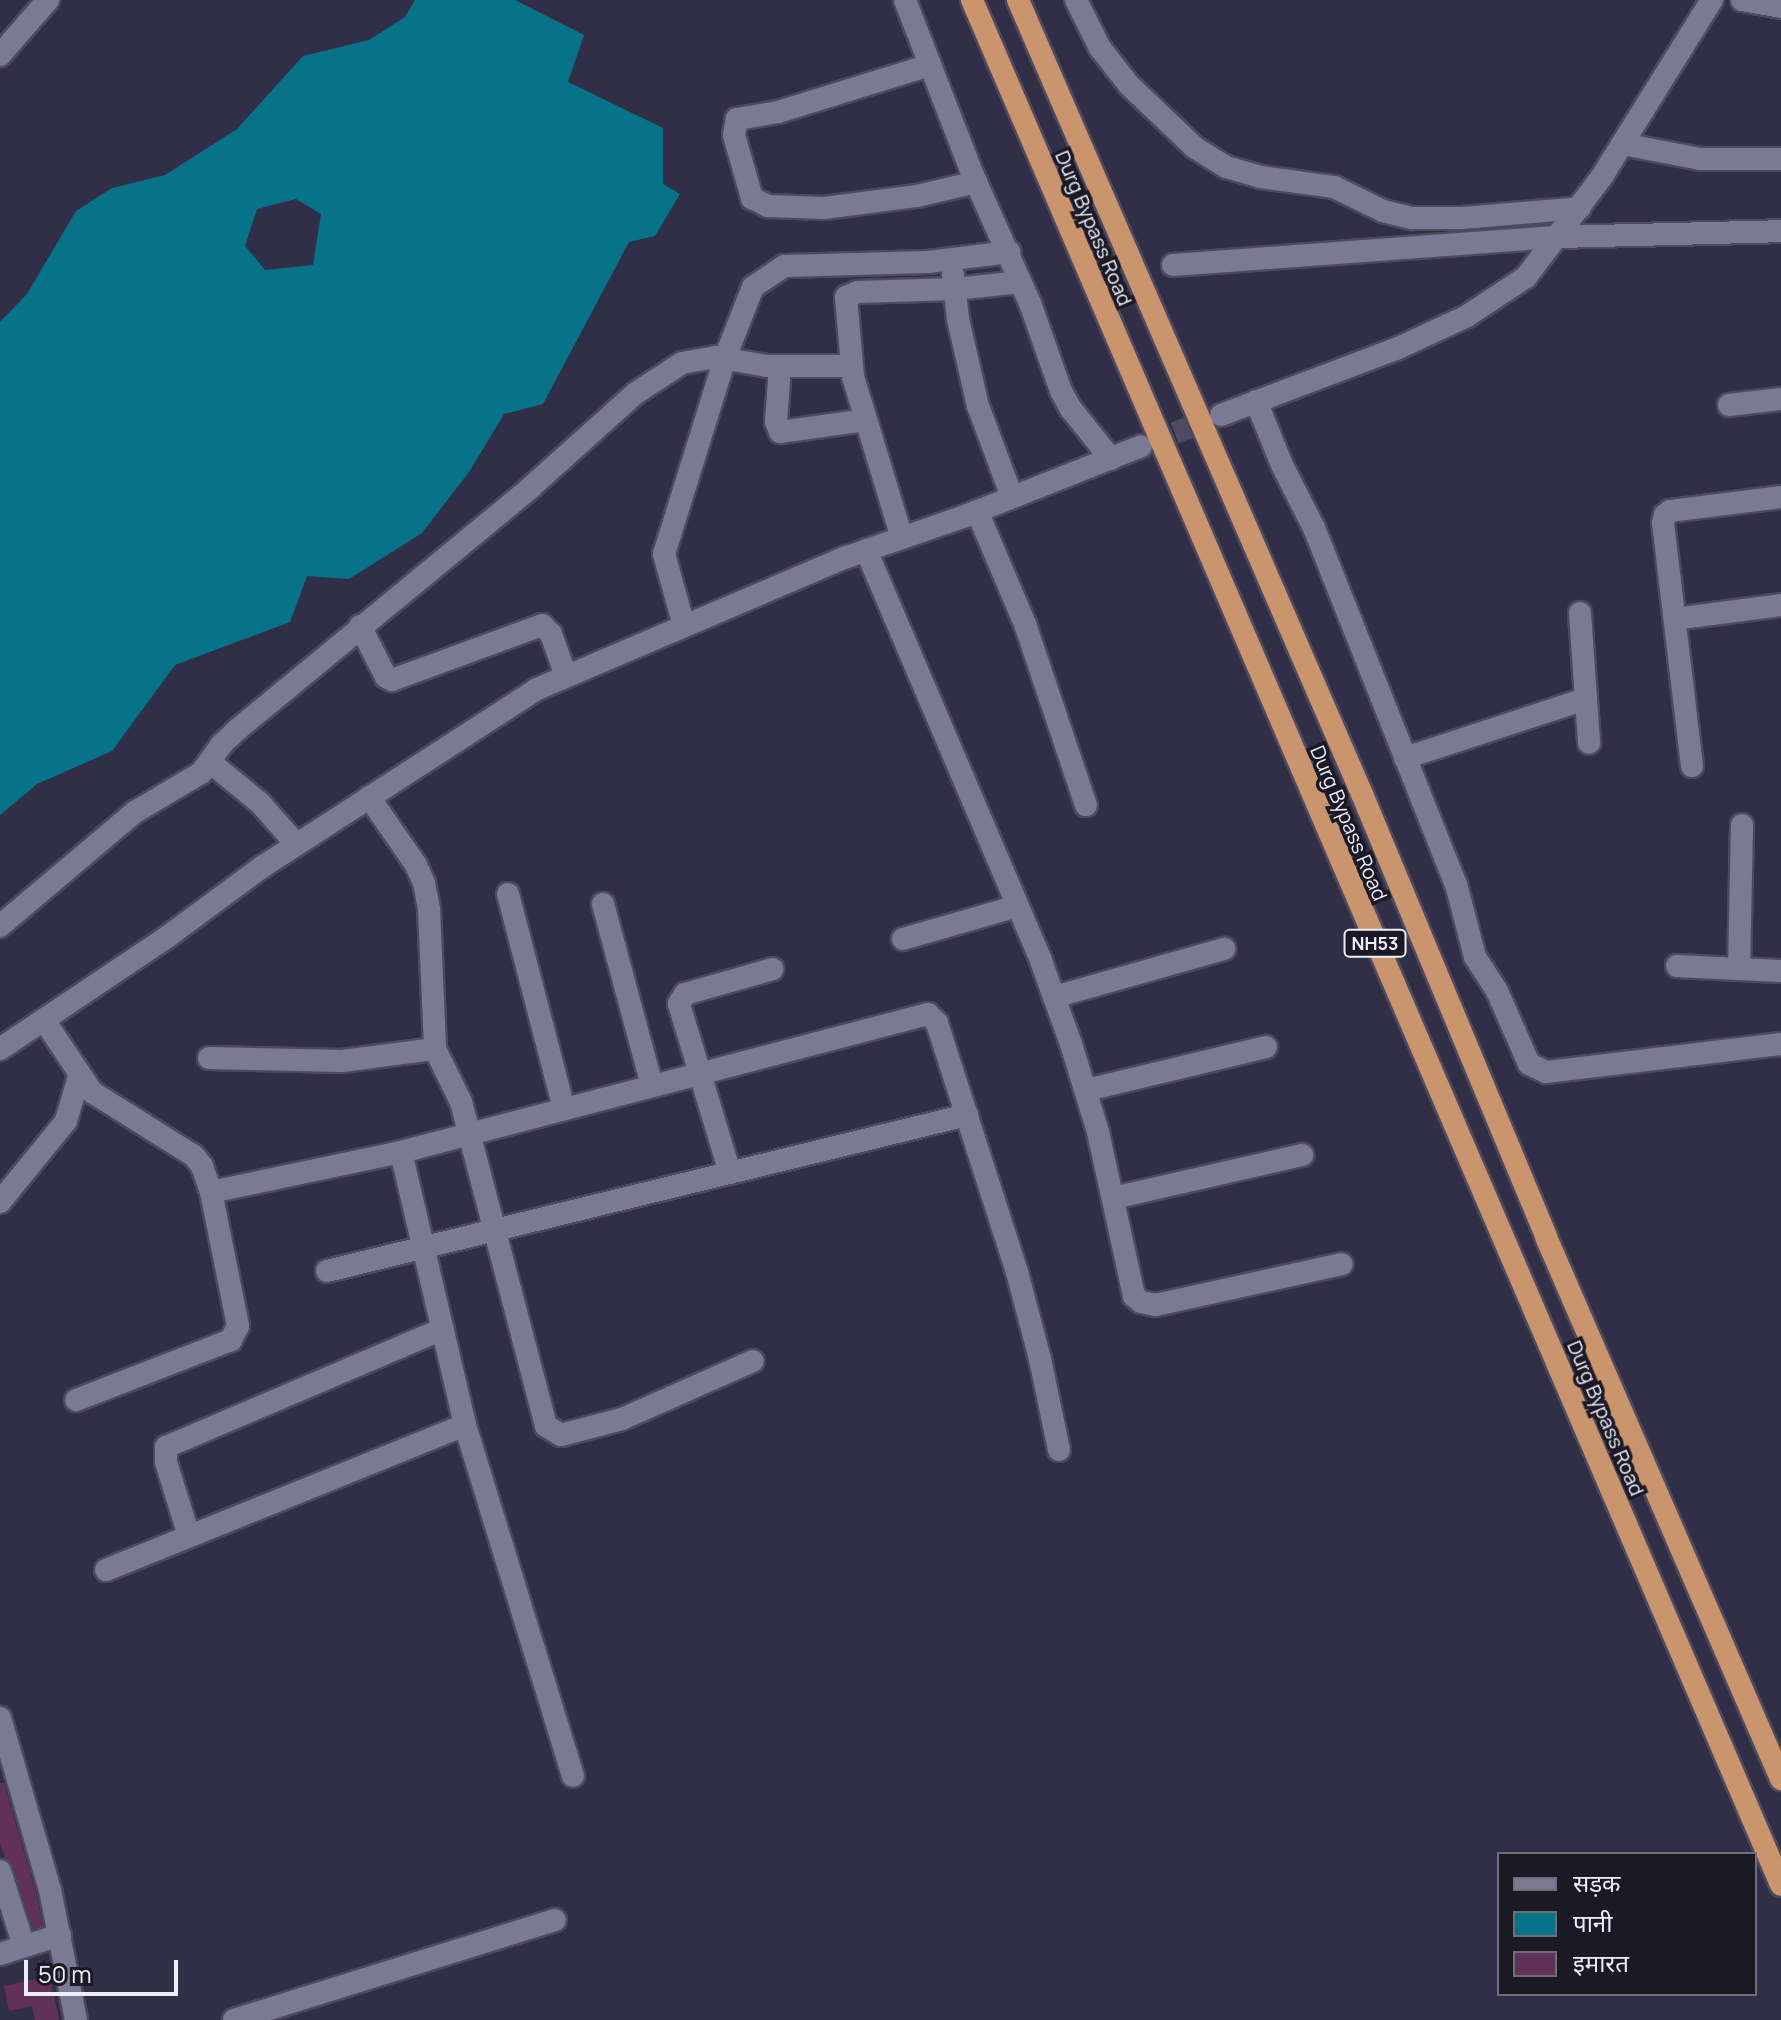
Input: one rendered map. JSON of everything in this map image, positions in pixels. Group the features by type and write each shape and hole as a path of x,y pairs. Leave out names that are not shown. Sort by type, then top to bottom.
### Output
{"highway":[{"name":"Durg Bypass Road","path":"972,0 1781,1885"},
{"name":"Durg Bypass Road","path":"1018,0 1362,794 1546,1237 1781,1779"}],"street":[{"path":"0,55 48,0"},
{"path":"905,0 976,182 1021,282 1061,391 1071,409 1111,459"},
{"path":"1076,0 1100,48 1129,85 1187,141 1226,167 1261,177 1334,187 1383,211 1412,218 1577,212"},
{"path":"1221,415 1396,349 1467,316 1526,277 1577,212 1712,0"},
{"path":"1742,0 1781,7"},
{"path":"930,65 778,112 737,119 734,135 752,198 768,206 824,208 917,196 976,182"},
{"path":"1622,144 1701,159 1781,159"},
{"path":"1173,265 1558,237 1781,231"},
{"path":"684,626 664,554 735,360 753,287 784,266 952,259 1009,252"},
{"path":"952,259 978,406 1012,497"},
{"path":"902,538 851,366 846,304 851,293 955,289 1021,282"},
{"path":"0,926 135,812 192,780 229,737 530,488 636,393 682,363 701,358 780,367 851,366"},
{"path":"780,367 776,422 780,432 865,420"},
{"path":"1729,405 1781,399"},
{"path":"1256,401 1282,465 1314,528 1456,884 1475,957 1497,991 1529,1064 1537,1070 1781,1044"},
{"path":"0,1049 296,844 537,689 866,550 977,511 1141,446"},
{"path":"1692,766 1665,515 1670,511 1781,497"},
{"path":"977,511 1025,624 1086,805"},
{"path":"866,550 1054,997 1087,1090 1134,1296 1148,1305 1342,1264"},
{"path":"1675,619 1781,605"},
{"path":"1580,613 1589,743"},
{"path":"360,626 386,677 392,680 542,625 551,634 566,676"},
{"path":"1405,758 1586,699"},
{"path":"210,762 260,803 296,844"},
{"path":"369,797 416,865 424,883 429,909 435,1049 453,1084 470,1134 541,1416 552,1433 573,1434 622,1419 753,1361"},
{"path":"1739,969 1742,825"},
{"path":"508,894 564,1109"},
{"path":"603,904 652,1086"},
{"path":"903,939 1017,906"},
{"path":"1054,997 1224,949"},
{"path":"1677,966 1781,971"},
{"path":"730,1173 680,1011 680,998 773,969"},
{"path":"211,1192 401,1152 928,1014 937,1023 1021,1287 1059,1450"},
{"path":"44,1020 79,1076 102,1100 194,1156 207,1177 211,1192 238,1326 236,1335 76,1400"},
{"path":"1087,1090 1266,1047"},
{"path":"209,1058 342,1061 435,1049"},
{"path":"0,1202 66,1121 79,1076"},
{"path":"327,1271 967,1115"},
{"path":"401,1152 465,1425 573,1776"},
{"path":"1113,1198 1302,1155"},
{"path":"189,1536 166,1462 166,1447 443,1329"},
{"path":"106,1570 465,1425"},
{"path":"0,1718 60,1935 76,2020"},
{"path":"0,1871 24,1946"},
{"path":"234,2020 555,1920"},
{"path":"0,1954 60,1935"}],"water":[{"path":"415,0 515,0 584,35 568,82 663,128 663,184 680,194 655,236 629,242 543,404 504,414 469,472 422,533 349,579 307,576 290,622 175,665 112,751 37,784 0,815 0,322 27,294 76,211 112,188 165,175 237,129 303,56 369,40 405,17","holes":["296,199 321,214 313,265 265,270 245,246 257,209"]}],"building":[{"path":"0,1783 4,1783 36,1893 43,1926 33,1929 13,1867 5,1858 0,1843"},
{"path":"50,1976 59,2020 35,2020 32,2006 9,2011 4,1986"}],"tunnel":[{"path":"1144,445 1216,417"}]}
